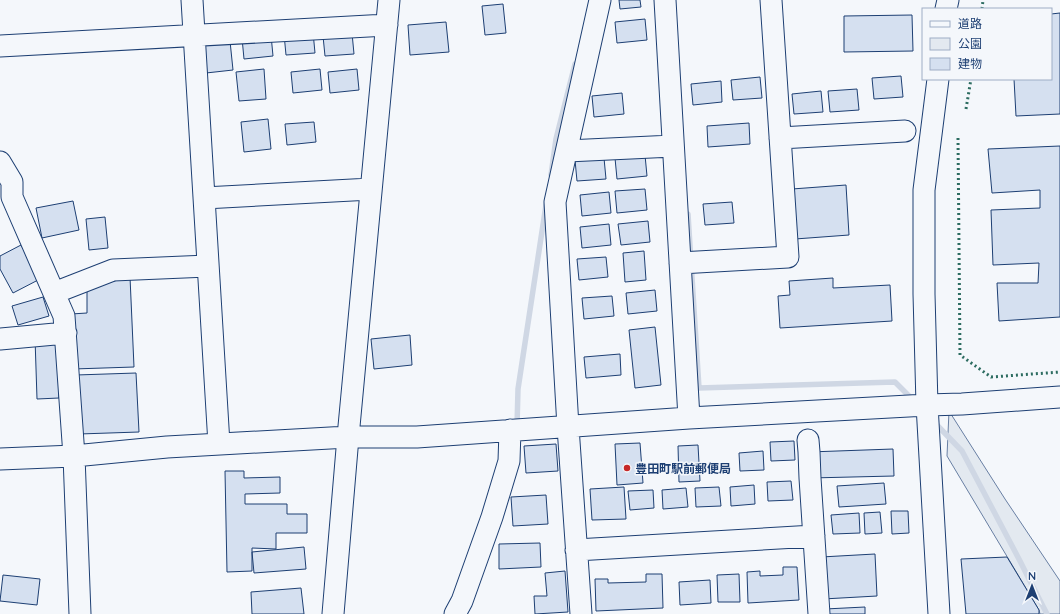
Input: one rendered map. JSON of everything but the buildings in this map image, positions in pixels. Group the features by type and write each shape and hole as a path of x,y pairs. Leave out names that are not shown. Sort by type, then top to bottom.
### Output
{"street":[{"path":"192,0 219,444"},
{"path":"333,614 389,0"},
{"path":"580,614 555,202 600,0"},
{"path":"665,0 689,418"},
{"path":"680,263 788,257 771,0"},
{"path":"0,46 387,25"},
{"path":"938,80 924,190 924,294 927,405 939,614"},
{"path":"780,138 905,131"},
{"path":"567,150 673,146"},
{"path":"0,162 12,182 12,197 64,316 74,456 80,614"},
{"path":"204,198 371,189"},
{"path":"54,293 113,270 208,266"},
{"path":"0,339 66,333"},
{"path":"0,459 74,456 167,447 348,437 417,437 689,418 962,404 1060,397"},
{"path":"455,614 462,601 492,517 509,461 510,430"},
{"path":"808,440 819,614"},
{"path":"576,550 814,536"}],"green space":[{"path":"949,411 1005,499 1060,581 1060,614 1040,614 947,456"}],"waterway":[{"path":"551,175 556,139 575,64"},
{"path":"517,426 518,389 546,205"},
{"path":"688,214 699,388 895,382 914,401"},
{"path":"934,422 962,451 1047,614"}],"hedge":[{"path":"982,8 983,0"},
{"path":"966,109 971,80"},
{"path":"958,138 960,355 991,377 1060,372"}],"place":[{"name":"豊田町駅前郵便局","path":"627,468"}]}
